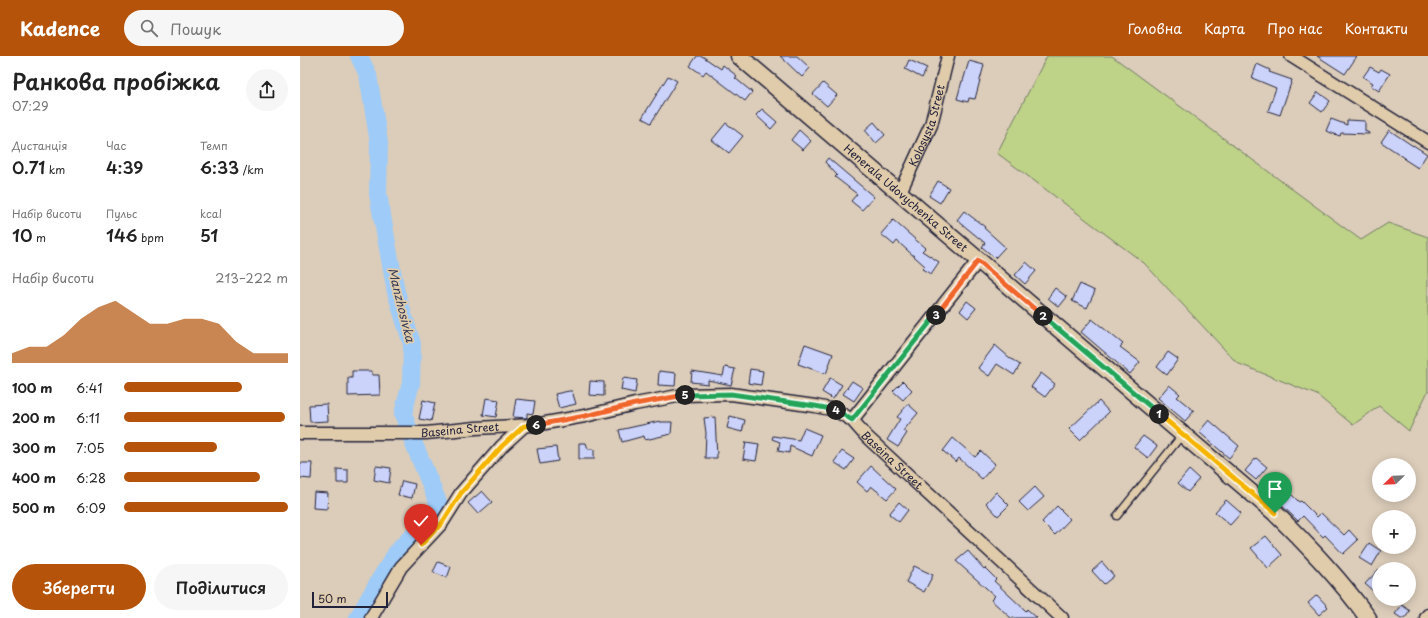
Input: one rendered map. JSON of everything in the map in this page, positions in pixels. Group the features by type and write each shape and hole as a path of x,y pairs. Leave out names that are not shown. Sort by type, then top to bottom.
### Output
{"main road":[{"name":"Henerala Udovychenka Street","path":"739,56 1275,513 1310,548 1351,594 1368,618"}],"street":[{"name":"Kolosysta Street","path":"900,192 931,125 948,56"},
{"path":"1291,56 1428,142"},
{"path":"852,420 978,261"},
{"name":"Baseina Street","path":"300,433 426,433 476,428 524,426 585,416 635,404 683,395 724,394 835,410 852,420 873,442 1062,618"},
{"path":"371,618 401,567 442,523 461,493 502,446 524,426"}],"lane":[{"path":"1117,516 1183,434"}],"green space":[{"path":"1047,56 1112,56 1361,240 1388,223 1428,237 1428,391 1409,431 1379,406 1353,425 1317,395 1237,363 1144,263 997,153"}],"building":[{"path":"697,56 702,56 721,69 723,65 737,76 735,78 752,92 745,101 706,71 703,75 690,66"},
{"path":"780,56 797,56 810,68 802,77"},
{"path":"1317,56 1357,56 1345,74"},
{"path":"909,60 927,68 922,78 905,69"},
{"path":"969,61 984,65 975,99 969,98 968,102 957,99"},
{"path":"1257,64 1270,70 1269,72 1292,80 1280,115 1268,111 1276,88 1252,78"},
{"path":"1370,67 1379,72 1381,69 1390,74 1379,91 1371,86 1373,83 1363,77"},
{"path":"668,76 677,81 651,123 642,118"},
{"path":"823,83 837,95 827,106 813,94"},
{"path":"1318,92 1330,101 1322,112 1310,103"},
{"path":"762,109 777,122 771,129 756,115"},
{"path":"1331,119 1347,125 1347,120 1365,121 1365,131 1369,134 1341,133 1340,136 1326,131"},
{"path":"874,122 885,135 876,143 865,130"},
{"path":"726,123 743,136 729,153 712,140"},
{"path":"799,130 811,141 803,150 791,140"},
{"path":"1389,130 1427,154 1418,168 1381,142"},
{"path":"828,158 874,197 862,210 851,201 857,194 835,177 837,175 825,162"},
{"path":"938,181 949,188 940,203 929,196"},
{"path":"964,211 985,227 984,228 1005,247 995,258 982,247 985,243 957,220"},
{"path":"893,220 925,248 922,251 939,262 931,274 922,269 925,266 897,241 894,245 881,234"},
{"path":"1026,262 1036,271 1025,284 1015,275"},
{"path":"1080,284 1095,291 1087,308 1072,301"},
{"path":"1055,288 1067,297 1059,307 1048,298"},
{"path":"967,301 976,308 968,318 960,311"},
{"path":"1092,319 1123,344 1120,347 1140,362 1130,374 1081,332"},
{"path":"805,344 833,354 826,374 798,364"},
{"path":"995,345 1020,365 1014,375 997,364 989,376 978,368"},
{"path":"1168,352 1178,359 1167,375 1157,367"},
{"path":"725,367 735,369 731,385 708,380 708,384 691,382 692,371 723,376"},
{"path":"750,369 763,371 761,385 748,383"},
{"path":"352,371 372,371 372,375 379,375 380,395 348,396 348,378 352,378"},
{"path":"659,371 676,373 675,386 658,385"},
{"path":"1041,373 1055,384 1045,397 1031,387"},
{"path":"623,378 637,380 635,393 621,390"},
{"path":"830,378 842,385 833,399 822,392"},
{"path":"590,381 604,382 604,396 589,395"},
{"path":"852,381 863,388 854,401 843,394"},
{"path":"903,381 912,390 903,400 893,391"},
{"path":"1169,385 1180,394 1177,397 1194,411 1185,421 1158,398"},
{"path":"572,391 576,404 559,408 555,394"},
{"path":"486,398 499,400 496,417 483,415"},
{"path":"516,399 535,401 533,414 527,413 527,418 513,417"},
{"path":"423,400 435,403 431,421 419,419"},
{"path":"1099,401 1109,412 1080,440 1069,429"},
{"path":"327,404 328,421 310,422 309,405"},
{"path":"908,404 918,413 903,431 907,433 898,447 887,440 900,419 897,417"},
{"path":"730,416 745,420 742,432 727,428"},
{"path":"715,417 717,458 705,458 706,433 704,418"},
{"path":"1209,420 1239,446 1229,458 1199,432"},
{"path":"660,421 672,422 671,434 645,440 644,436 622,442 619,430"},
{"path":"804,428 821,435 812,456 790,446 789,453 778,451 780,442 772,439 773,436 799,440"},
{"path":"1143,436 1157,446 1148,458 1134,447"},
{"path":"953,438 975,457 981,451 995,464 982,479 959,458 956,462 943,451"},
{"path":"746,442 759,444 756,461 743,459"},
{"path":"579,443 586,443 588,449 594,449 594,459 579,459"},
{"path":"556,447 558,461 540,464 537,449"},
{"path":"842,451 854,459 846,470 834,462"},
{"path":"1256,458 1267,467 1256,480 1245,471"},
{"path":"300,463 312,463 311,479 300,478"},
{"path":"376,466 391,468 389,483 374,480"},
{"path":"871,466 896,489 887,499 871,486 867,491 857,482"},
{"path":"337,469 348,470 348,483 337,483"},
{"path":"1189,470 1199,479 1188,492 1178,483"},
{"path":"402,481 415,484 412,498 398,495"},
{"path":"1282,485 1317,517 1321,513 1344,535 1349,530 1358,540 1343,554 1325,535 1323,537 1303,516 1298,521 1271,495"},
{"path":"1035,487 1044,497 1028,511 1019,502"},
{"path":"482,491 492,502 478,514 468,503"},
{"path":"314,492 328,493 327,509 313,508"},
{"path":"996,492 1009,505 998,516 986,503"},
{"path":"1226,500 1241,513 1230,525 1215,512"},
{"path":"899,502 908,510 899,522 889,514"},
{"path":"1057,506 1070,519 1055,535 1042,522"},
{"path":"1266,536 1282,555 1268,568 1251,548"},
{"path":"1369,543 1372,545 1372,554 1379,554 1374,562 1372,562 1372,566 1359,558"},
{"path":"968,551 984,569 985,568 996,579 994,581 1026,611 1027,609 1037,618 1011,618 991,600 995,596 956,561"},
{"path":"438,562 451,567 447,578 433,572"},
{"path":"1102,562 1114,576 1104,584 1092,571"},
{"path":"914,566 933,575 924,592 906,582"},
{"path":"1372,576 1372,590 1365,584"},
{"path":"1317,595 1328,607 1319,615 1308,603"},
{"path":"1401,606 1410,611 1405,618 1401,618 1395,614"}],"waterway":[{"name":"Manzhosivka","path":"358,618 397,552 440,507 403,414 411,383 412,344 396,292 378,194 379,143 368,75 359,56"}],"route":[{"path":"421,545 442,523 461,493 502,446 524,426 585,416 635,404 683,395 731,394 835,410 852,420 978,261 1275,513"}]}
